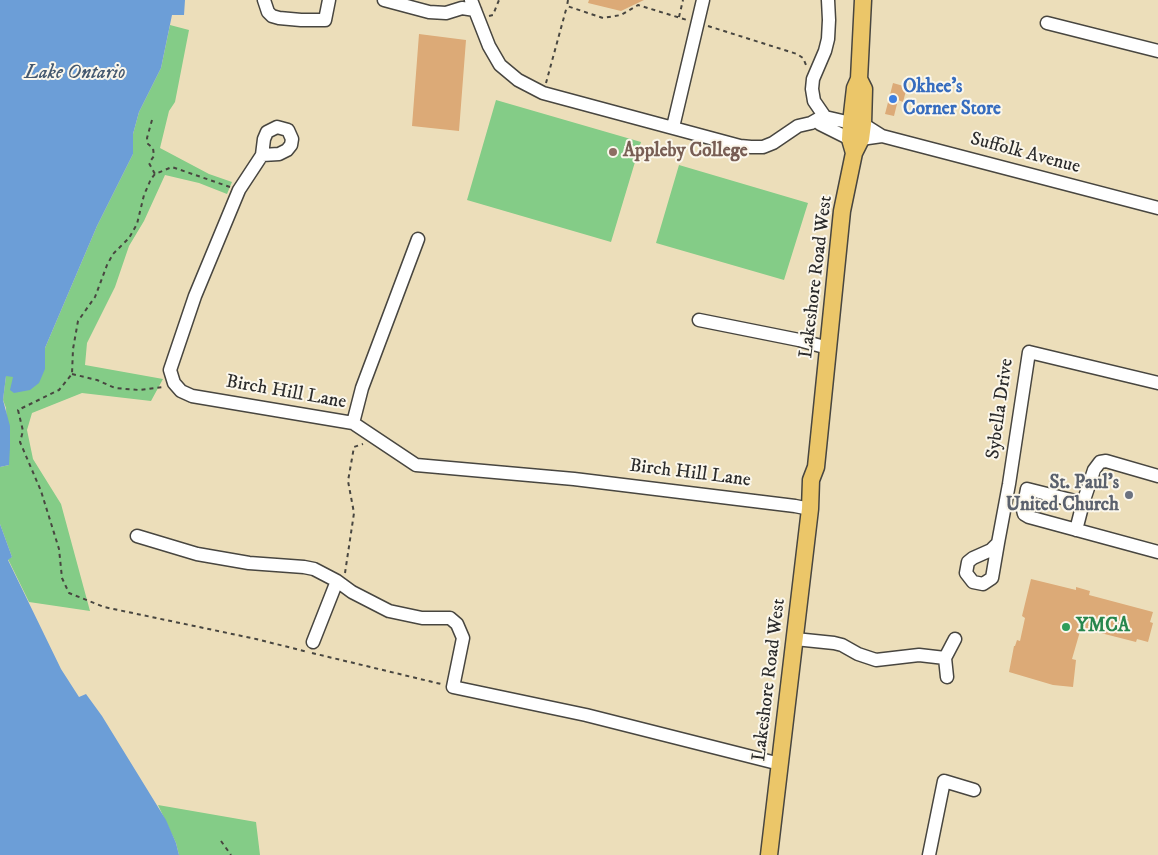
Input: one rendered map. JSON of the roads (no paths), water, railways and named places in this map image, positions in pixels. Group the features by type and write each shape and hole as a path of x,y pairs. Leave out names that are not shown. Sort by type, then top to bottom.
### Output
{"main road":[{"name":"Lakeshore Road West","path":"769,855 810,509 811,480 816,467 842,211 856,136 855,88 859,80 863,0"}],"street":[{"path":"264,0 268,12 272,16 301,20 325,20 329,0"},
{"path":"384,0 429,12 446,13 462,8 476,9 494,56 500,65 518,80 543,93 740,146 763,147 781,138 798,126 821,118 814,101 812,88 813,79 823,58 828,39 830,20 828,0"},
{"path":"446,13 450,0"},
{"path":"674,127 704,0"},
{"path":"1047,23 1158,51"},
{"name":"Suffolk Avenue","path":"821,118 856,136 882,136 1158,208"},
{"name":"Birch Hill Lane","path":"262,155 239,190 194,296 170,370 174,383 181,391 192,396 353,423 416,465 574,479 810,509"},
{"path":"353,423 362,388 418,239"},
{"path":"699,320 799,340 828,348"},
{"name":"Sybella Drive","path":"998,543 1029,352 1158,383"},
{"path":"1076,530 1094,470 1100,462 1106,461 1158,476"},
{"path":"1009,484 1083,504"},
{"path":"1027,489 1023,510 1024,514 1029,517 1158,552"},
{"path":"137,536 197,554 248,563 314,569 389,611 422,618 450,618 457,624 463,638 453,687 586,715 780,764"},
{"path":"318,645 340,583"},
{"path":"794,639 842,645 858,654 876,660 918,655 945,658"},
{"path":"947,677 945,658 955,639"},
{"path":"929,855 944,781 974,790"}],"water":[{"name":"Lake Ontario","path":"0,0 185,0 184,15 172,15 161,68 139,112 133,134 133,154 97,226 45,348 45,369 39,383 30,390 14,393 10,390 13,377 6,376 3,400 10,426 9,465 0,467"},
{"path":"0,524 12,557 8,560 61,669 79,697 86,694 102,716 166,820 179,855 0,855"}],"place":[{"name":"Okhee's Corner Store","path":"893,99"},
{"name":"Appleby College","path":"613,152"},
{"name":"St. Paul's United Church","path":"1129,495"},
{"name":"YMCA","path":"1066,627"}]}
